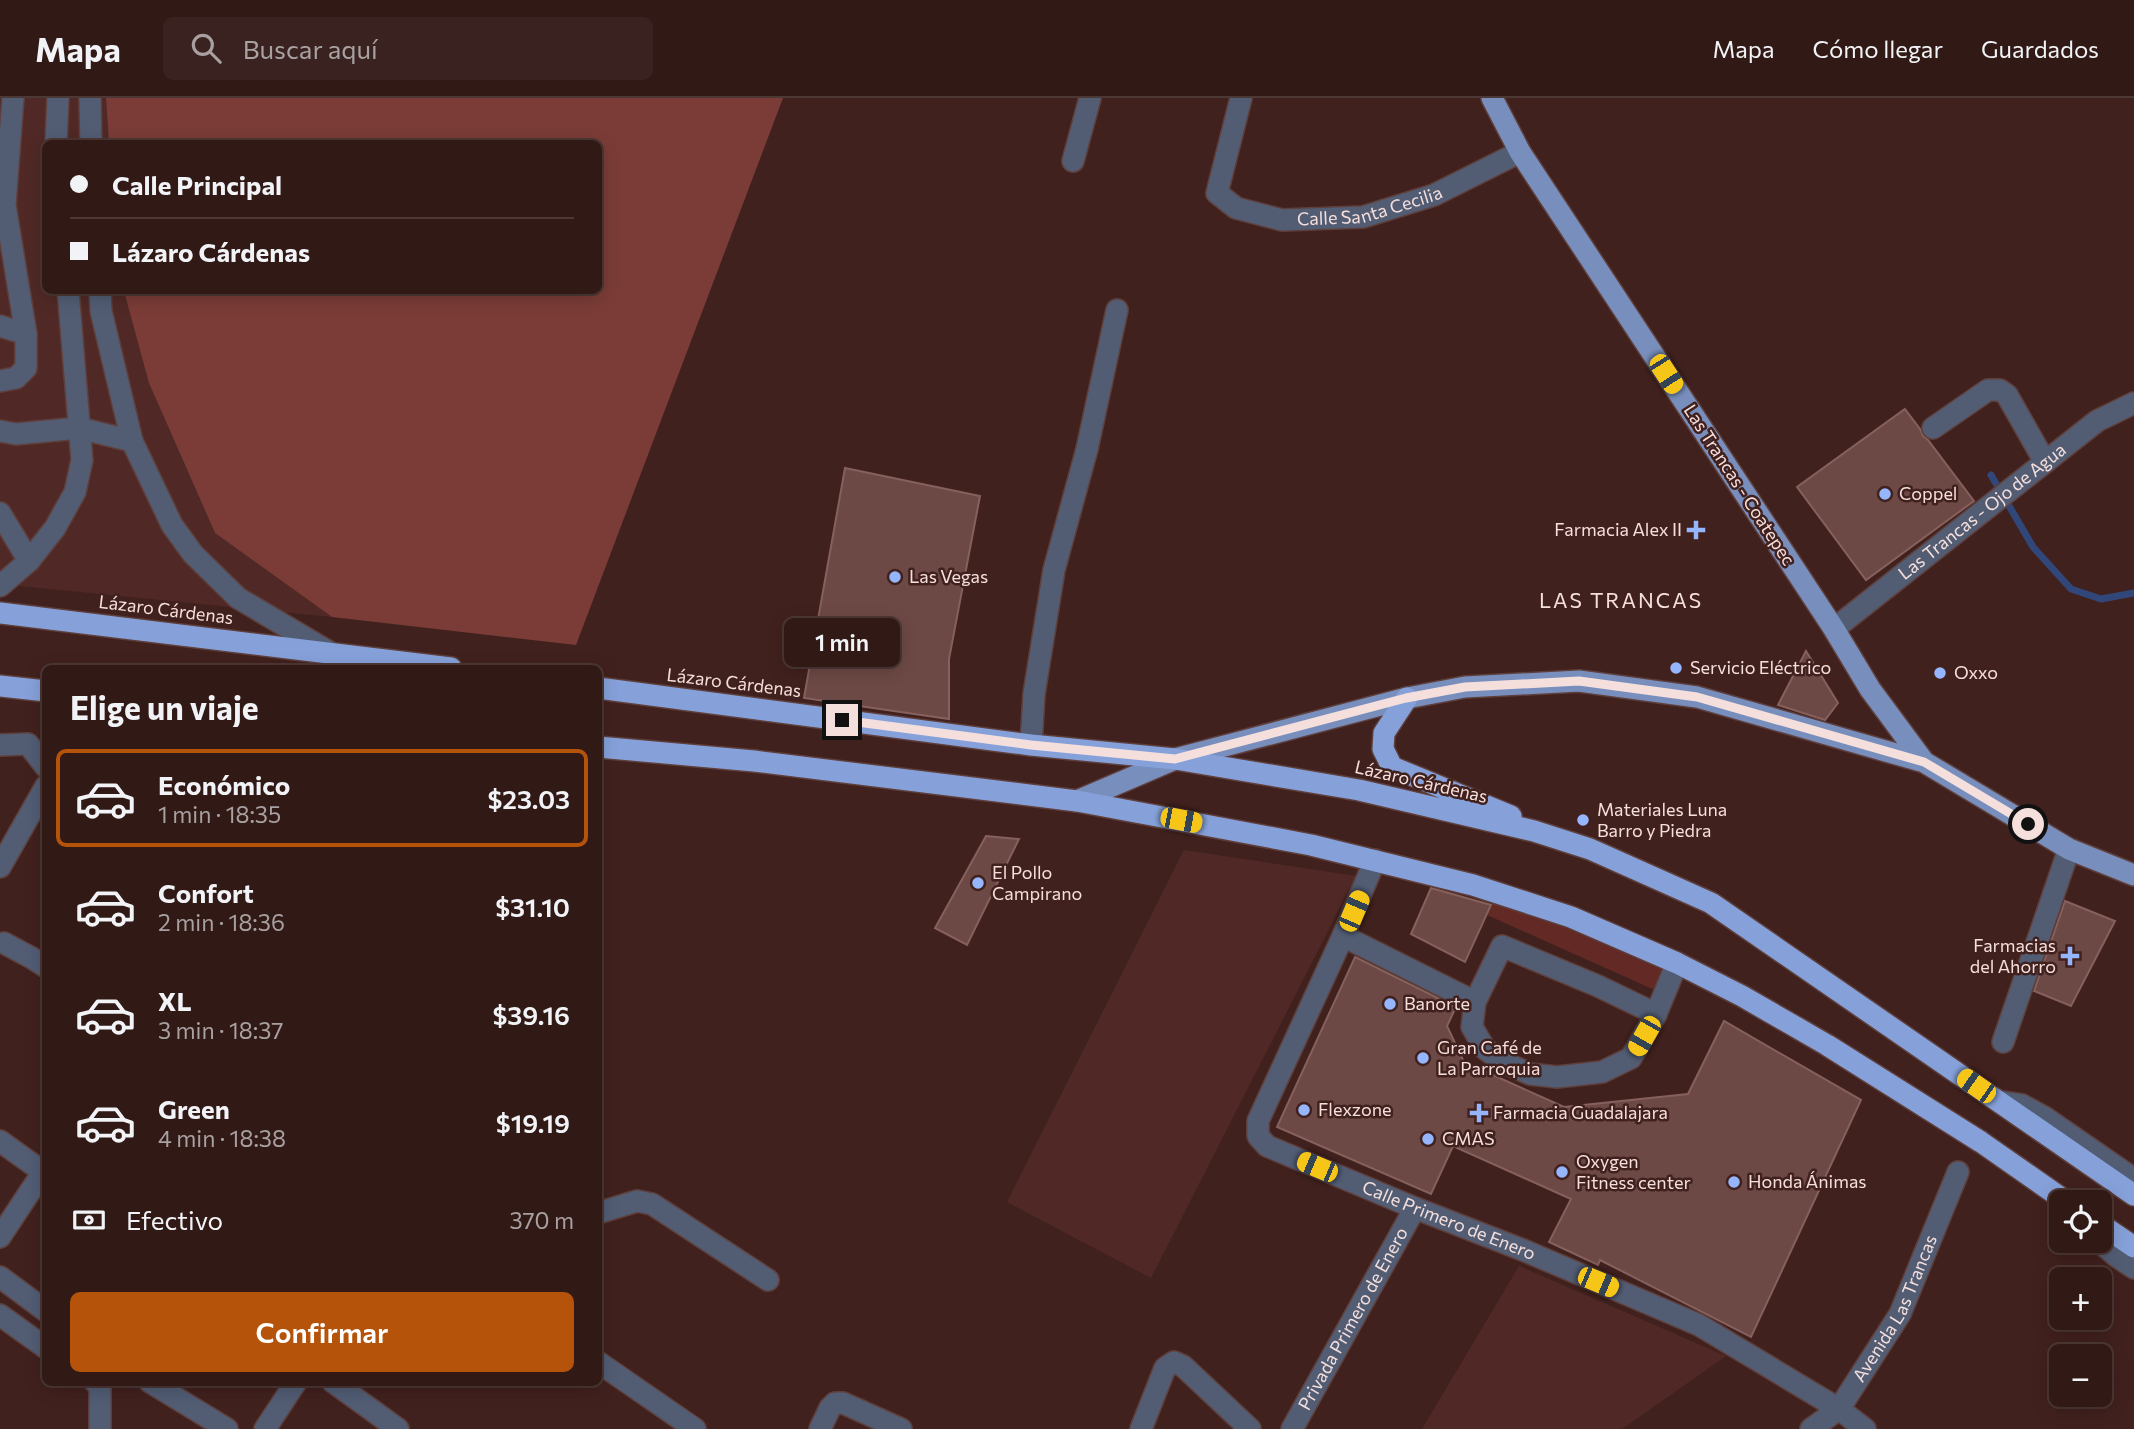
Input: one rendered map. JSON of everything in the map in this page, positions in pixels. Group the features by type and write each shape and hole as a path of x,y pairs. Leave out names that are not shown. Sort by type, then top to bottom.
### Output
{"highway":[{"name":"Lázaro Cárdenas","path":"0,613 428,665"},
{"path":"0,686 42,691"},
{"name":"Lázaro Cárdenas","path":"602,689 1031,745 1175,759 1359,790 1534,831 1590,849 1711,903 2134,1195"},
{"path":"1406,698 1384,733 1383,749 1392,767 1507,813 1534,831"},
{"path":"602,747 754,761 1076,801 1311,845 1472,885 1571,916 1677,963 1742,996 1827,1045 1981,1142 2050,1190"},
{"path":"2112,1232 2134,1247"}],"main road":[{"name":"Las Trancas - Coatepec","path":"1493,99 1520,152 1834,629 1870,689 1924,762"},
{"path":"1076,801 1175,759 1406,698 1465,687 1579,681 1697,697 1924,762 2069,849 2134,875"},
{"path":"0,698 23,689"}],"street":[{"path":"0,381 16,378 26,368 26,334 8,273 3,204 4,155 13,98"},
{"path":"56,140 58,98"},
{"path":"90,98 91,140"},
{"path":"1073,161 1090,98"},
{"name":"Calle Santa Cecilia","path":"1241,98 1217,193 1236,208 1282,220 1363,217 1434,195 1520,152"},
{"path":"0,586 29,561 55,528 75,492 82,460 68,294"},
{"path":"100,294 101,311 132,441 172,525 193,554 238,598 331,653"},
{"path":"1031,745 1034,694 1054,570 1087,449 1116,310"},
{"path":"0,326 26,334"},
{"path":"1933,428 1988,390 2000,390 2007,395 2045,462"},
{"name":"Las Trancas - Ojo de Agua","path":"1834,629 2097,421 2134,403"},
{"path":"0,431 16,434 79,428 132,441"},
{"path":"0,513 29,561"},
{"path":"0,745 28,744 42,762"},
{"path":"0,867 42,793"},
{"path":"2003,1042 2069,849"},
{"name":"Calle Primero de Enero","path":"1375,860 1258,1121 1258,1136 1267,1146 1699,1325 1839,1409 1865,1429"},
{"path":"1343,936 1475,1002"},
{"path":"4,943 42,964"},
{"path":"1656,1014 1598,986 1502,946 1475,1002 1472,1027 1485,1049 1503,1062 1530,1074 1557,1077 1602,1072 1631,1058 1656,1014 1677,963"},
{"path":"1998,1101 2022,1105 2043,1117 2134,1179"},
{"path":"0,1141 42,1172"},
{"name":"Avenida Las Trancas","path":"1811,1429 1839,1409 1900,1314 1958,1172"},
{"path":"0,1237 42,1176"},
{"path":"602,1212 637,1201 652,1204 768,1280"},
{"name":"Privada Primero de Enero","path":"1292,1429 1415,1208"},
{"path":"2112,1252 2134,1268"},
{"path":"0,1277 42,1308"},
{"path":"0,1315 42,1345"},
{"path":"1141,1429 1165,1368 1174,1362 1183,1366 1250,1429"},
{"path":"602,1365 695,1429"},
{"path":"100,1386 100,1429"},
{"path":"157,1386 227,1429"},
{"path":"265,1429 293,1386"},
{"path":"339,1386 398,1429"},
{"path":"820,1429 830,1408 835,1403 843,1403 901,1429"}],"shaded area":[{"path":"0,98 106,98 109,140 42,140 42,294 126,294 158,403 215,533 332,617 0,584"},
{"path":"106,98 783,98 576,645 332,617 215,533 149,383 125,294 602,294 602,140 109,140"},
{"path":"1184,850 1356,876 1151,1278 1007,1202"},
{"path":"1493,900 1566,923 1668,972 1659,992 1487,915"},
{"path":"1519,1266 1726,1356 1622,1429 1422,1429"}],"building":[{"name":"Coppel","path":"1905,409 1974,501 1866,580 1797,487"},
{"name":"Las Vegas","path":"845,468 980,496 949,659 949,719 804,698"},
{"path":"1806,651 1838,703 1825,720 1778,705"},
{"name":"El Pollo Campirano","path":"986,836 1019,839 967,945 935,928"},
{"path":"1431,888 1491,905 1465,962 1411,934"},
{"name":"Farmacias del Ahorro","path":"2065,901 2115,921 2071,1006 2034,991"},
{"path":"1355,957 1456,1007 1447,1026 1464,1062 1564,1107 1688,1094 1724,1021 1861,1100 1751,1337 1600,1260 1598,1265 1549,1242 1571,1199 1453,1146 1431,1194 1277,1127"}],"waterway":[{"path":"1991,475 2033,547 2071,589 2101,599 2134,593"}],"place":[{"name":"Coppel","path":"1885,494"},
{"name":"Farmacia Alex II","path":"1696,530"},
{"name":"Las Vegas","path":"895,577"},
{"name":"Servicio Eléctrico","path":"1676,668"},
{"name":"Oxxo","path":"1940,673"},
{"name":"Materiales Luna Barro y Piedra","path":"1583,820"},
{"name":"El Pollo Campirano","path":"978,883"},
{"name":"Farmacias del Ahorro","path":"2070,956"},
{"name":"Banorte","path":"1390,1004"},
{"name":"Gran Café de La Parroquia","path":"1423,1058"},
{"name":"Flexzone","path":"1304,1110"},
{"name":"Farmacia Guadalajara","path":"1479,1113"},
{"name":"CMAS","path":"1428,1139"},
{"name":"Oxygen Fitness center","path":"1562,1172"},
{"name":"Honda Ánimas","path":"1734,1182"}],"district":[{"name":"LAS TRANCAS","path":"1621,601"}],"route":[{"path":"842,720 1031,745 1175,759 1406,698 1465,687 1579,681 1697,697 1924,762 2028,824"}]}
